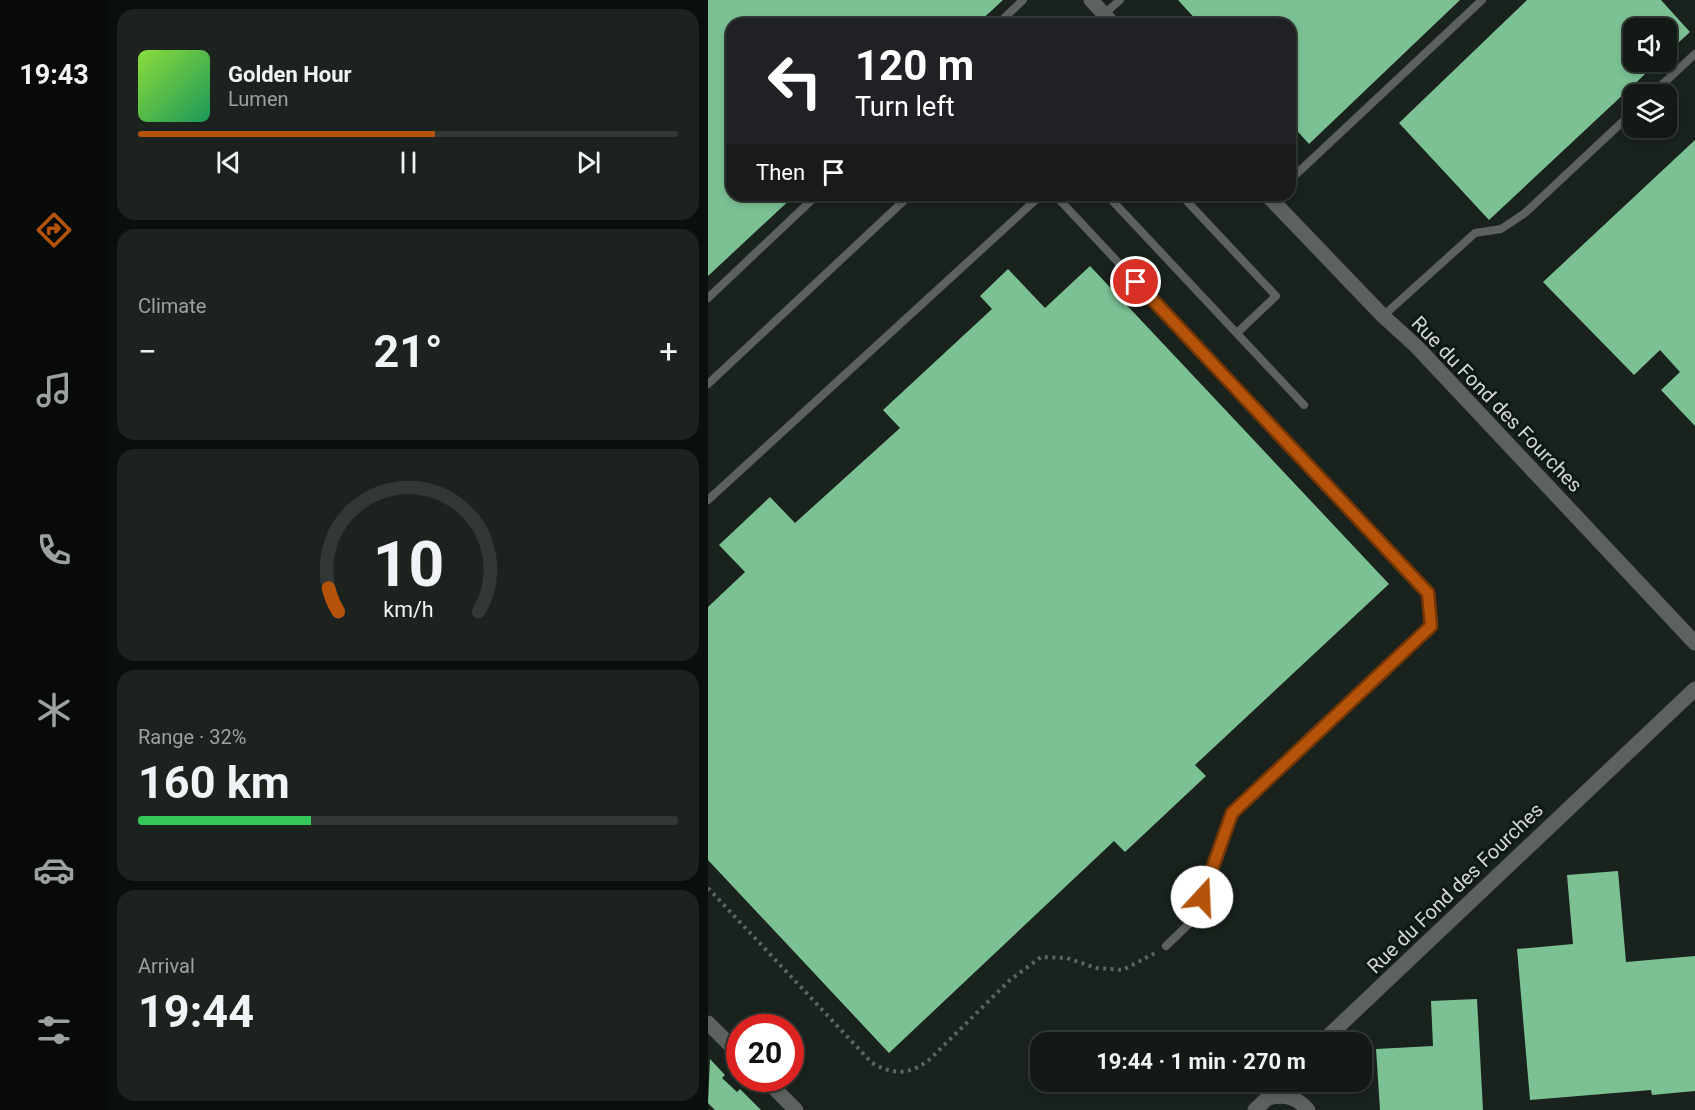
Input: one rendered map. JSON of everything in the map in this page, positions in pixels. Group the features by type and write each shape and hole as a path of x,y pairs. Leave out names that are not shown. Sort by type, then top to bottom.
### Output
{"street":[{"path":"1091,0 1101,18"},
{"name":"Rue du Fond des Fourches","path":"1276,201 1383,316 1416,346 1695,643"},
{"name":"Rue du Fond des Fourches","path":"1333,1032 1695,689"},
{"path":"708,1023 726,1040"},
{"path":"778,1092 796,1110"},
{"path":"1255,1110 1274,1092"},
{"path":"1268,1098 1290,1096 1300,1101 1308,1110"}],"lane":[{"path":"1004,18 1023,0"},
{"path":"1105,18 1120,0"},
{"path":"1296,174 1482,0"},
{"path":"1663,84 1695,54"},
{"path":"1383,316 1475,233 1501,229 1525,213 1623,121"},
{"path":"708,298 811,201"},
{"path":"708,384 904,201"},
{"path":"708,500 1034,201"},
{"path":"1061,201 1428,593 1431,626 1232,813 1194,919 1166,946"},
{"path":"1113,201 1304,405"},
{"path":"1187,201 1276,296 1237,333"}],"path":[{"path":"708,888 872,1063 888,1072 902,1073 918,1069 1010,980 1041,957 1067,958 1096,968 1123,970 1166,946"}],"building":[{"path":"708,0 1003,0 984,18 726,18 726,201 789,201 708,276"},
{"path":"1178,0 1460,0 1309,144 1296,130 1296,18 1194,18"},
{"path":"1527,0 1661,0 1690,32 1677,44 1677,18 1623,18 1623,72 1647,72 1634,84 1623,84 1623,95 1489,220 1399,123"},
{"path":"1695,140 1695,426 1661,390 1680,372 1660,350 1634,375 1543,282"},
{"path":"1090,266 1389,584 1195,765 1206,776 1125,852 1114,841 889,1053 708,860 708,607 745,572 719,545 770,497 795,523 900,428 883,410 992,309 980,296 1008,269 1045,308"},
{"path":"1618,871 1626,962 1695,956 1695,1091 1652,1095 1651,1090 1530,1100 1517,949 1573,944 1567,875"},
{"path":"1477,999 1483,1110 1380,1110 1376,1049 1433,1046 1431,1001"},
{"path":"710,1059 725,1075 722,1078 726,1082 726,1092 743,1092 761,1110 715,1110 708,1103"}],"route":[{"path":"1136,282 1428,593 1431,626 1232,813 1202,897"}]}
